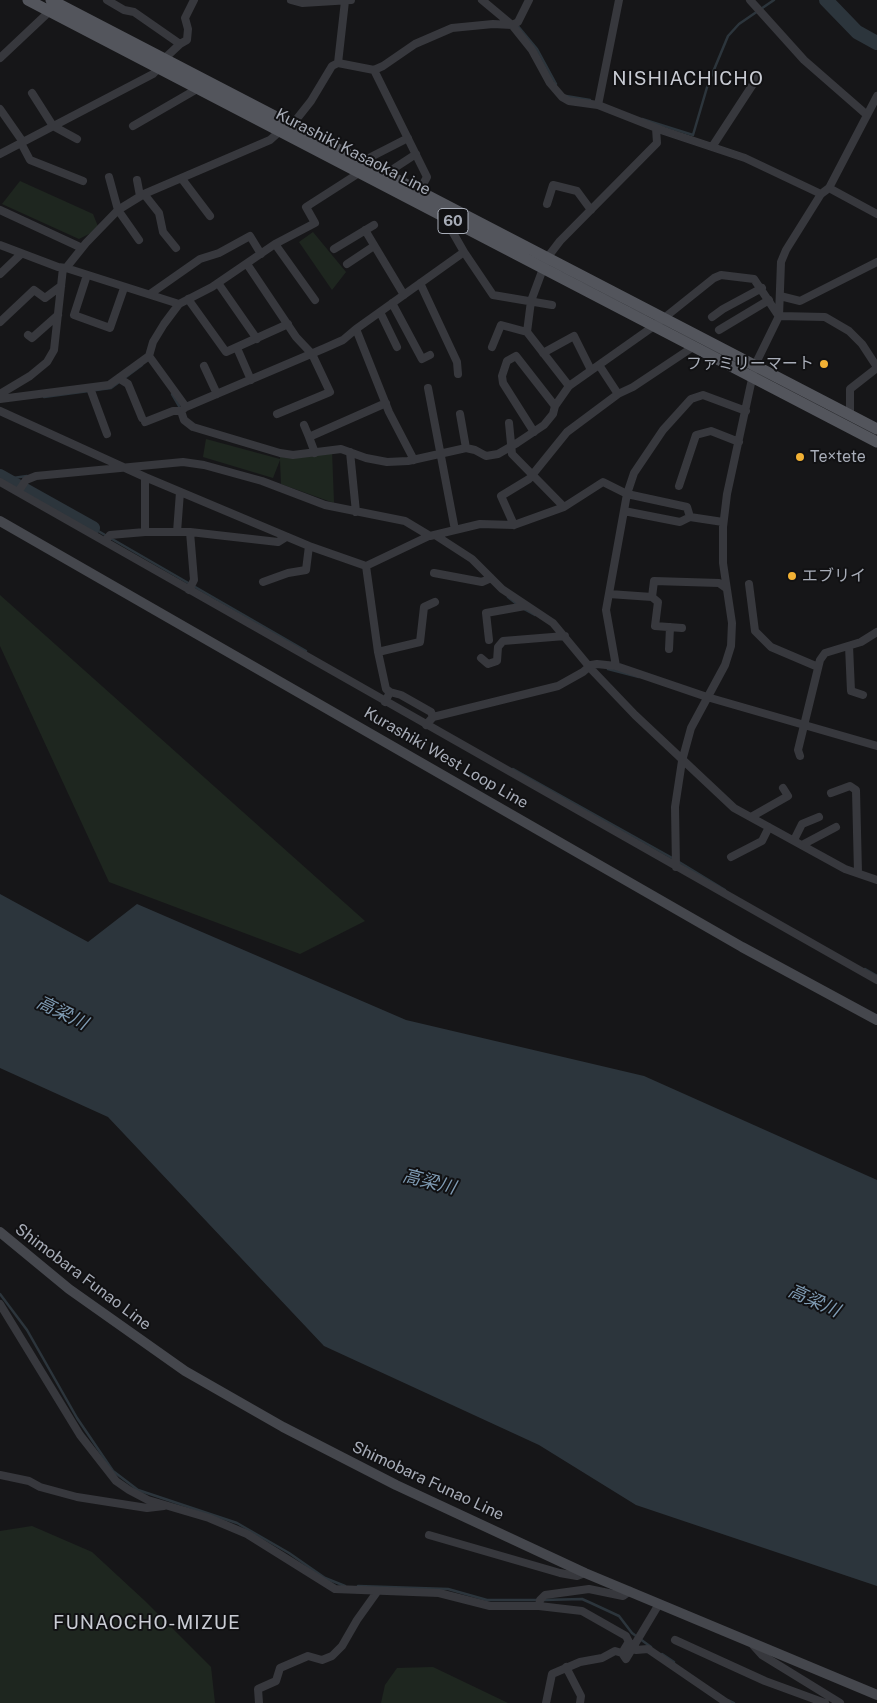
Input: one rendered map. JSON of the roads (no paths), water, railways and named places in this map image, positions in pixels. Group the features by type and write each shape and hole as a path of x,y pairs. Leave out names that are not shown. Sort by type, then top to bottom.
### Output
{"main road":[{"name":"Kurashiki Kasaoka Line","path":"28,0 55,4 161,63 292,125 421,190 460,211 654,326 877,442"},
{"name":"Kurashiki Kasaoka Line","path":"161,63 197,89 359,174 454,222 664,318 877,429"},
{"name":"Kurashiki West Loop Line","path":"0,521 742,947 877,1020"},
{"name":"Shimobara Funao Line","path":"0,1232 69,1288 185,1371 283,1427 396,1485 585,1573 877,1696"}],"street":[{"path":"107,0 124,10 134,12 180,44"},
{"path":"1,150 22,143 153,74 180,44 187,40 188,29 185,18 194,0"},
{"path":"291,0 302,3 348,1 338,63"},
{"path":"482,0 512,25 532,50 550,83 568,101 598,105 656,128 745,158 821,194"},
{"path":"0,394 30,376 47,362 54,350 64,268 118,210 142,195 270,140 278,132 292,125 311,101 332,66 338,63 374,70 415,44 452,28 493,24 512,25 518,22 529,0"},
{"path":"598,105 619,0"},
{"path":"750,0 804,60 867,115"},
{"path":"0,58 55,4"},
{"path":"374,70 427,177 413,201"},
{"path":"712,147 758,75"},
{"path":"132,126 197,89"},
{"path":"32,93 53,126 78,139"},
{"path":"677,863 675,807 682,761 691,728 732,646 732,623 722,547 724,522 739,442 754,378 755,365 779,316 782,262 786,250 821,194 830,188 877,96"},
{"path":"0,109 22,143 30,160 83,181"},
{"path":"527,332 531,301 545,263 591,210 657,143 656,128"},
{"path":"363,161 408,138"},
{"path":"387,173 416,154"},
{"path":"0,399 91,390 122,380 149,356 160,330 179,304 218,283 276,244 315,223 306,207 359,174"},
{"path":"109,176 118,210 139,240"},
{"path":"182,179 210,216"},
{"path":"138,180 142,195 160,212 164,232 176,248"},
{"path":"547,204 553,186 577,191 591,210"},
{"path":"830,188 877,214"},
{"path":"0,210 82,248"},
{"path":"460,211 452,231 493,295 552,305"},
{"path":"334,249 374,225"},
{"path":"365,230 404,295"},
{"path":"150,294 200,259 219,253 250,236 261,254"},
{"path":"276,244 315,300"},
{"path":"0,245 20,254 179,304"},
{"path":"347,264 374,246"},
{"path":"122,380 128,384 143,420 184,409 343,340 464,252"},
{"path":"0,274 20,254"},
{"path":"780,296 800,301 877,262"},
{"path":"247,264 296,337 312,354 330,392 277,414"},
{"path":"87,275 74,315 110,328 124,288"},
{"path":"149,356 184,409 184,420 193,427 280,453 293,455 342,449 366,458 387,462 414,460 466,448 486,456 498,454 544,425 553,414 555,406 569,386 654,326 720,275 754,279 762,288 779,316"},
{"path":"218,283 257,339"},
{"path":"420,283 456,362 458,374"},
{"path":"0,322 34,290 45,298 61,286"},
{"path":"712,317 762,288"},
{"path":"188,299 226,352 288,324"},
{"path":"719,330 769,300"},
{"path":"392,303 422,359 430,355"},
{"path":"380,312 397,347"},
{"path":"28,335 32,338 58,315"},
{"path":"779,316 825,316 849,331 862,344 877,368 850,390 850,415"},
{"path":"492,347 501,325 527,332 569,386"},
{"path":"356,329 386,403 414,460"},
{"path":"543,353 574,336 591,370"},
{"path":"514,525 501,496 529,479 531,474 567,432 618,394 634,387 693,346"},
{"path":"237,348 251,380"},
{"path":"534,432 503,383 507,361 516,356 555,406"},
{"path":"599,365 618,394"},
{"path":"204,366 217,394"},
{"path":"428,388 455,530"},
{"path":"91,390 107,434"},
{"path":"616,666 606,610 627,494 634,473 647,451 663,430 691,399 703,395 746,411"},
{"path":"309,437 386,403"},
{"path":"0,411 127,467 145,478 286,537 366,566 432,536 480,524 514,525 564,507 603,482 627,494 686,507 690,518"},
{"path":"460,414 466,448"},
{"path":"509,423 512,454 564,507"},
{"path":"304,425 315,452"},
{"path":"679,486 696,435 712,431 739,442"},
{"path":"350,452 355,510"},
{"path":"20,489 26,480 36,476 193,463 262,481 325,505 405,521 472,559 489,579 522,607 553,623 590,666 682,761 734,808 827,860 877,880"},
{"path":"145,478 145,532"},
{"path":"0,482 20,489 108,538 677,863 877,980"},
{"path":"178,532 180,492"},
{"path":"624,512 680,522 690,518 724,522"},
{"path":"108,538 145,532 190,532 278,542 286,537"},
{"path":"190,532 191,587"},
{"path":"264,582 288,573 306,570 309,546"},
{"path":"366,566 378,652 387,697"},
{"path":"434,572 482,582 489,579"},
{"path":"652,597 654,581 719,583 726,588"},
{"path":"749,584 754,631 772,647 818,667"},
{"path":"609,594 652,597 658,602 656,626 682,628"},
{"path":"378,652 420,642 424,607 435,602"},
{"path":"490,640 486,613 522,607"},
{"path":"669,649 670,627"},
{"path":"800,756 798,750 805,728 818,667 825,653 849,646 877,632"},
{"path":"481,658 488,664 497,661 498,647 503,641 563,636"},
{"path":"849,646 851,691 863,695"},
{"path":"429,721 558,686 590,666 597,664 616,666 706,699 805,728 877,746"},
{"path":"387,697 400,695 431,712 429,721"},
{"path":"831,793 850,786 856,790 858,874"},
{"path":"751,817 788,796 783,788"},
{"path":"794,840 802,824 819,817"},
{"path":"731,857 762,841 768,827"},
{"path":"802,845 836,827"},
{"path":"0,1304 80,1435 116,1481 129,1490 164,1506 209,1518 247,1534 335,1589 450,1594 490,1606 540,1603 591,1614 626,1636 632,1646 648,1649 727,1703"},
{"path":"0,1475 29,1481 40,1487 77,1497 147,1508 164,1506"},
{"path":"430,1535 560,1573 577,1576 585,1573"},
{"path":"540,1603 545,1596 589,1589 623,1596 630,1591"},
{"path":"259,1703 258,1689 276,1681 280,1668 308,1656 322,1660 332,1656 342,1646 357,1620 378,1592"},
{"path":"546,1703 552,1674 580,1662 602,1658 614,1651 622,1654 626,1659 659,1604"},
{"path":"675,1640 765,1681 825,1703"},
{"path":"753,1645 762,1655 840,1703"},
{"path":"622,1654 632,1646"},
{"path":"566,1667 581,1696 580,1703"}],"water":[{"name":"高梁川","path":"0,894 88,942 137,904 406,1020 644,1076 877,1180 877,1586 636,1505 539,1445 324,1346 108,1117 0,1068"}],"waterway":[{"path":"642,119 693,135 708,84 728,36 739,24 774,0"},
{"path":"826,0 857,32 877,43"},
{"path":"517,25 537,49 556,84"},
{"path":"566,96 590,100"},
{"path":"44,397 111,388 142,365"},
{"path":"172,394 179,406"},
{"path":"0,476 93,528"},
{"path":"6,479 27,476"},
{"path":"93,528 306,651"},
{"path":"508,597 518,605"},
{"path":"524,609 535,615"},
{"path":"608,669 639,677"},
{"path":"513,769 674,859"},
{"path":"679,862 725,890"},
{"path":"865,969 877,976"},
{"path":"0,1294 27,1330 77,1418 113,1471 138,1490 237,1523 289,1553 325,1578 345,1586"},
{"path":"358,1586 448,1589 487,1600 538,1600"},
{"path":"543,1600 582,1599 619,1616 632,1633 651,1647"},
{"path":"662,1654 674,1662"},
{"path":"728,1700 734,1703"}],"place":[{"name":"ファミリーマート","path":"824,364"},
{"name":"Te×tete","path":"800,457"},
{"name":"エブリイ","path":"792,576"}],"district":[{"name":"NISHIACHICHO","path":"688,79"},
{"name":"FUNAOCHO-MIZUE","path":"147,1623"}]}
